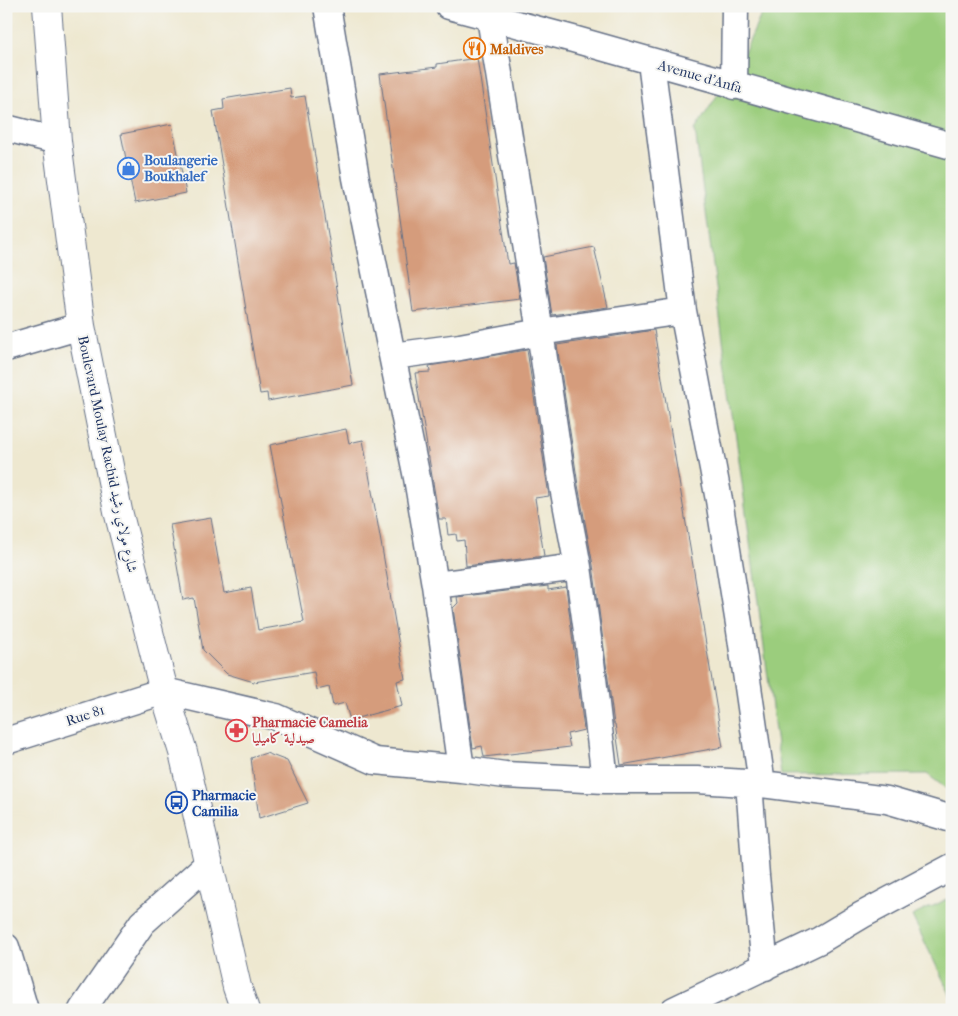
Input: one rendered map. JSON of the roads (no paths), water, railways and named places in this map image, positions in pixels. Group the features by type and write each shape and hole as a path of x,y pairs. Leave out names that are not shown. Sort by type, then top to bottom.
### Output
{"main road":[{"name":"Boulevard Moulay Rachid شارع مولاي رشيد","path":"47,6 57,141 81,326 118,510 164,691 183,752 237,987 245,1010"}],"street":[{"path":"327,6 356,178 418,478 461,769"},
{"name":"Avenue d'Anfa","path":"449,6 481,12 734,86 952,146"},
{"path":"734,86 735,6"},
{"path":"481,12 540,332 563,487 578,566 605,780"},
{"path":"651,62 683,311 719,500 739,624 756,783 756,876 766,967"},
{"path":"6,128 57,141"},
{"path":"393,356 683,311"},
{"path":"6,348 81,326"},
{"path":"435,585 578,566"},
{"path":"164,691 276,717 375,761 505,775 605,780 697,780 756,783 887,800 952,819"},
{"name":"Rue 81","path":"6,741 164,691"},
{"path":"82,1010 142,923 209,863"},
{"path":"674,1010 820,940 862,915 952,867"},
{"path":"6,947 11,980 25,1010"}],"place":[{"name":"Maldives","path":"474,49"},
{"name":"Boulangerie Boukhalef","path":"128,168"},
{"name":"Pharmacie Camelia صيدلية كاميليا","path":"236,730"},
{"name":"Pharmacie Camilia","path":"176,803"}]}
